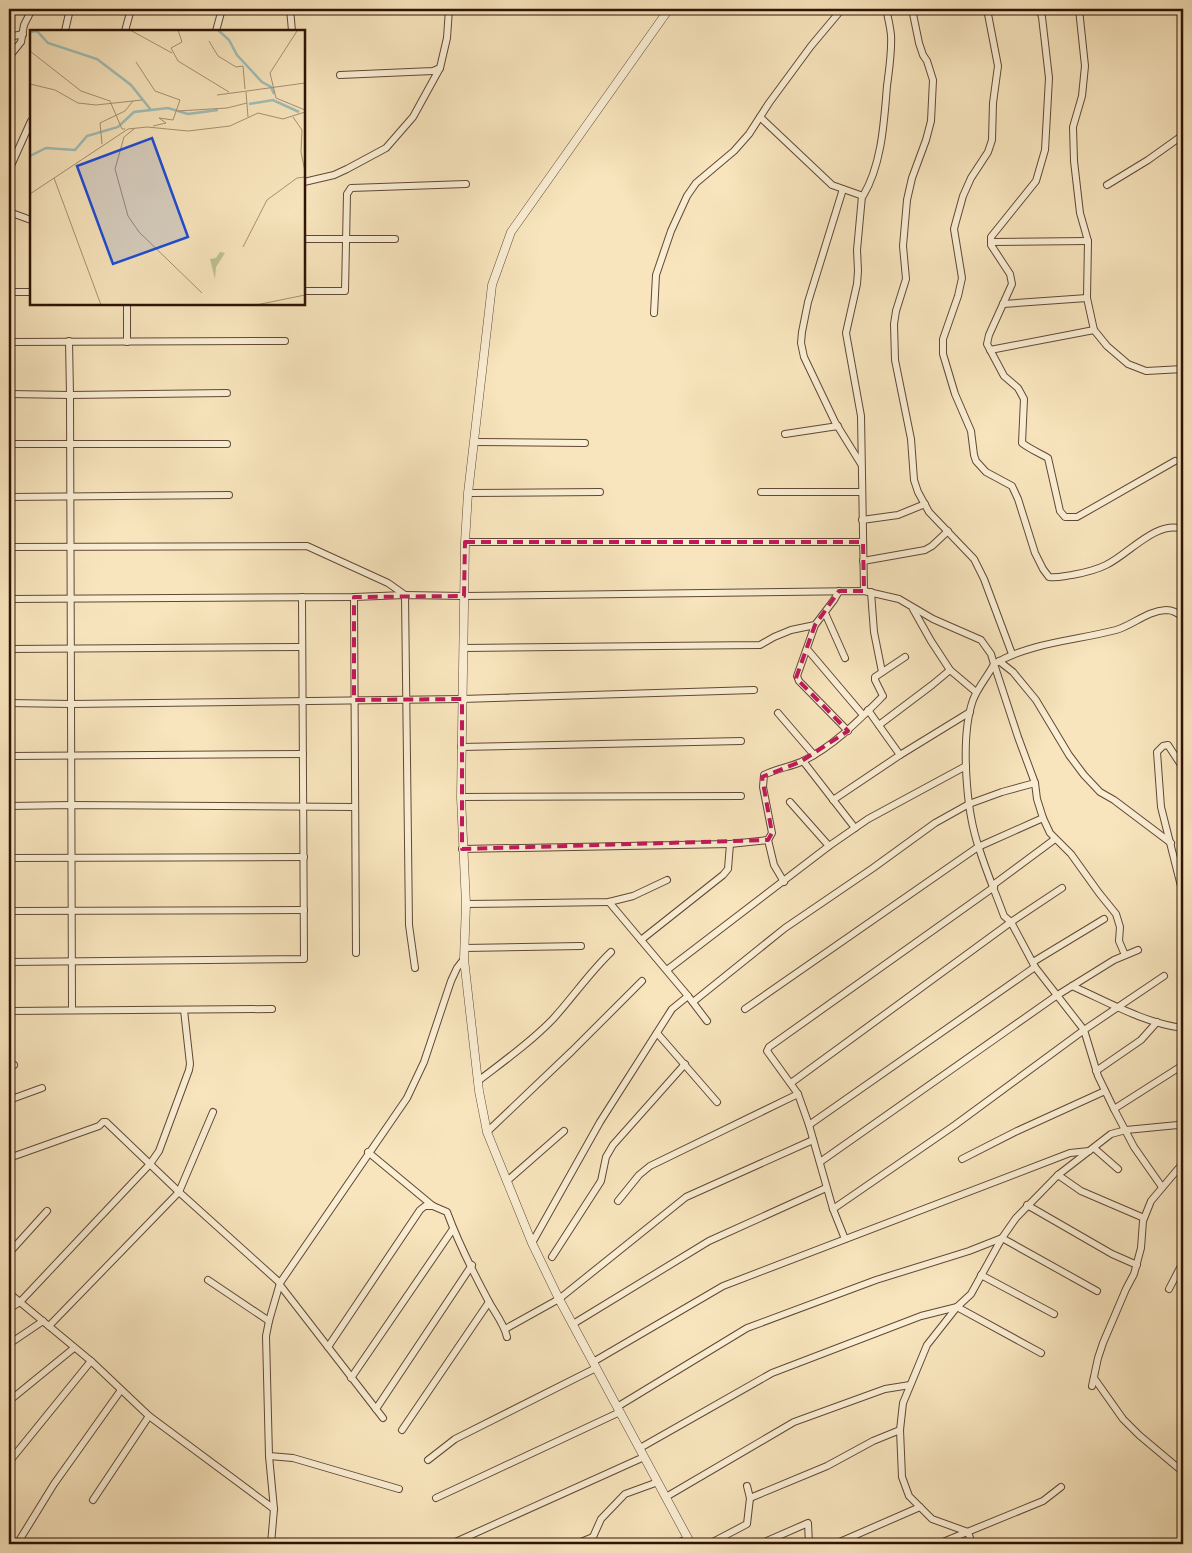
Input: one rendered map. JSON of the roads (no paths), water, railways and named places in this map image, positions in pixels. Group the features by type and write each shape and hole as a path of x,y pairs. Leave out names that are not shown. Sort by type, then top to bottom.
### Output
{"street":[{"path":"9,58 21,42 24,25 32,9"},
{"path":"65,30 70,9"},
{"path":"125,30 131,9"},
{"path":"216,30 222,9"},
{"path":"290,9 292,30"},
{"path":"305,182 347,170 386,148 413,117 440,68 447,38 449,9"},
{"path":"669,9 511,232 492,285 468,493 465,542 461,797 466,904 464,959 478,1081 487,1132 532,1244 559,1299 690,1542 673,1544"},
{"path":"654,313 656,275 671,231 696,183 734,151 749,134 769,103 842,9"},
{"path":"864,591 861,416 846,332 857,284 857,250 862,196 875,168 885,108 891,53 891,36 886,9"},
{"path":"912,9 919,43 923,55 928,61 934,80 926,140 912,178 907,200 903,246 906,280 896,311 894,332 895,360 911,439 914,480 918,492 939,523 974,558 984,579 1012,654"},
{"path":"987,9 998,66 993,103 992,140 988,152 963,196 955,225 954,230 962,278 958,296 943,339 942,348 954,394 971,431 974,455 986,472 1012,486 1035,553 1049,576 1059,577 1080,574 1105,566 1159,530 1166,527 1183,529"},
{"path":"1040,9 1049,78 1045,150 1036,181 991,237 991,245 1010,274 1012,284 989,335 987,344 1004,376 1018,388 1024,399 1022,442 1030,450 1048,458 1060,511 1065,517 1077,517 1175,462"},
{"path":"1079,9 1085,66 1082,96 1073,127 1074,161 1080,213 1088,241 1087,298 1094,330 1107,346 1128,364 1146,371 1183,369"},
{"path":"9,37 23,34"},
{"path":"340,75 426,72 440,68"},
{"path":"760,117 832,185 862,196"},
{"path":"9,170 30,123"},
{"path":"1107,185 1148,160 1183,135"},
{"path":"305,291 345,290 347,194 351,188 466,184"},
{"path":"843,189 813,286 801,343 804,357 838,426 862,464"},
{"path":"9,212 30,220"},
{"path":"305,239 396,239"},
{"path":"991,242 1088,241"},
{"path":"9,292 30,292"},
{"path":"1004,304 1087,298"},
{"path":"127,305 127,342"},
{"path":"990,350 1094,330"},
{"path":"68,341 71,547 72,1010"},
{"path":"9,342 285,341"},
{"path":"9,394 227,393"},
{"path":"785,434 838,426"},
{"path":"474,442 584,442"},
{"path":"9,444 227,444"},
{"path":"468,493 600,492"},
{"path":"761,492 862,492"},
{"path":"9,497 230,495"},
{"path":"862,520 898,515 925,504"},
{"path":"863,561 925,550 948,531"},
{"path":"465,542 863,542"},
{"path":"9,547 307,546 388,583 405,595"},
{"path":"839,591 815,626 797,676 799,681 848,731"},
{"path":"9,599 871,592 899,598 933,619 981,640 997,662 1013,672 1036,700 1069,755 1084,775 1100,792 1114,800 1171,843"},
{"path":"871,592 874,632 882,672"},
{"path":"405,595 409,925 416,968"},
{"path":"9,962 304,959 302,597"},
{"path":"354,597 356,952"},
{"path":"913,608 931,642 950,670 976,692"},
{"path":"1162,1187 1134,1147 1114,1110 1096,1071 1084,1030 1056,996 1034,964 1011,922 1004,916 978,846 969,804 965,741 972,702 976,692 997,662 1012,654 1046,644 1118,630 1146,616 1164,610 1173,610 1183,616"},
{"path":"825,613 845,658"},
{"path":"463,648 753,646 765,644 774,637 791,630 815,626"},
{"path":"9,649 302,647"},
{"path":"807,649 879,725 900,755"},
{"path":"784,882 774,865 768,840 772,833 763,787 764,776 803,761 848,731 883,696 874,678 905,657"},
{"path":"997,662 1018,737 1036,783 1037,799 1042,818 1055,839 1071,854 1116,914 1120,927 1119,941 1125,956"},
{"path":"879,725 932,686 950,670"},
{"path":"9,703 406,700 754,690"},
{"path":"834,800 900,755 970,712"},
{"path":"778,713 814,755"},
{"path":"461,746 741,741"},
{"path":"1183,768 1168,745 1163,746 1157,752 1161,807 1183,894"},
{"path":"9,756 303,754"},
{"path":"803,761 855,828"},
{"path":"667,970 784,882 828,846 868,819 966,766"},
{"path":"693,1002 785,928 935,823 969,804 1002,792 1036,783"},
{"path":"461,797 741,796"},
{"path":"790,802 828,846"},
{"path":"9,806 354,807"},
{"path":"745,1009 978,846 1042,818"},
{"path":"844,1239 826,1188 810,1125 798,1094 768,1053 769,1047 993,886 1055,839"},
{"path":"462,849 730,844 768,840"},
{"path":"642,940 723,875 728,869 730,844"},
{"path":"9,858 304,857"},
{"path":"466,904 609,902 633,896 667,880"},
{"path":"791,1083 1011,922 1062,888"},
{"path":"609,902 667,970 707,1021"},
{"path":"9,911 304,910"},
{"path":"810,1125 1034,964 1104,919"},
{"path":"464,948 581,946"},
{"path":"820,1162 1056,996 1138,950"},
{"path":"478,1081 521,1048 552,1019 598,964 611,952"},
{"path":"271,1544 274,1509 269,1456 266,1336 280,1284 368,1152 407,1098 424,1062 451,981 464,959"},
{"path":"833,1209 955,1125 1084,1030 1164,976"},
{"path":"487,1132 642,981"},
{"path":"1072,986 1157,1022 1183,1028"},
{"path":"532,1244 600,1122 672,1009 688,996"},
{"path":"9,1011 272,1009"},
{"path":"9,1309 20,1302 150,1164 159,1151 189,1070 184,1010"},
{"path":"1096,1071 1141,1040 1157,1022"},
{"path":"656,1033 718,1102"},
{"path":"552,1258 601,1181 606,1157 613,1145 685,1064"},
{"path":"1114,1110 1183,1065"},
{"path":"9,1100 42,1088"},
{"path":"962,1159 1017,1131 1105,1091"},
{"path":"618,1201 639,1174 650,1166 798,1094"},
{"path":"49,1326 178,1192 213,1112"},
{"path":"9,1158 106,1122 178,1192 280,1284 383,1418"},
{"path":"968,1532 932,1519 909,1496 902,1476 900,1430 902,1403 927,1345 957,1307 970,1294 1002,1238 1016,1218 1058,1175 1111,1134 1126,1130 1178,1125 1183,1127"},
{"path":"507,1181 564,1131"},
{"path":"505,1329 559,1299 686,1198 813,1140"},
{"path":"428,1460 455,1439 594,1365 723,1286 1070,1152 1092,1149 1118,1169"},
{"path":"368,1152 433,1206 447,1212 453,1229 489,1302 505,1329 507,1337"},
{"path":"1092,1386 1103,1343 1137,1265 1144,1218 1150,1202 1183,1163"},
{"path":"1058,1175 1081,1191 1144,1218"},
{"path":"572,1324 709,1241 826,1188"},
{"path":"1027,1205 1112,1254 1137,1265"},
{"path":"328,1347 420,1210 425,1206 433,1206"},
{"path":"9,1253 48,1211"},
{"path":"351,1378 453,1229"},
{"path":"1002,1238 1097,1291"},
{"path":"436,1498 618,1409 747,1328 876,1280 969,1251 1002,1238"},
{"path":"1170,1289 1183,1262"},
{"path":"376,1409 472,1266"},
{"path":"981,1275 1054,1314"},
{"path":"208,1280 269,1321"},
{"path":"9,1293 91,1361 150,1416 274,1509"},
{"path":"402,1430 489,1302"},
{"path":"640,1448 772,1373 922,1316 957,1307 1041,1353"},
{"path":"9,1344 43,1321"},
{"path":"9,1401 74,1348"},
{"path":"9,1462 91,1361"},
{"path":"1094,1378 1124,1419 1139,1435 1183,1472"},
{"path":"666,1497 794,1422 885,1389 910,1385"},
{"path":"17,1544 54,1484 121,1390"},
{"path":"93,1500 150,1416"},
{"path":"750,1498 827,1466 872,1441 900,1430"},
{"path":"269,1456 294,1458 399,1489"},
{"path":"451,1544 644,1457"},
{"path":"576,1544 593,1541 601,1519 625,1494 658,1482"},
{"path":"709,1544 747,1524 750,1498 747,1486"},
{"path":"938,1544 1043,1501 1061,1487"},
{"path":"835,1544 920,1507"},
{"path":"760,1544 808,1523 809,1544"},
{"path":"968,1532 972,1544"}]}
